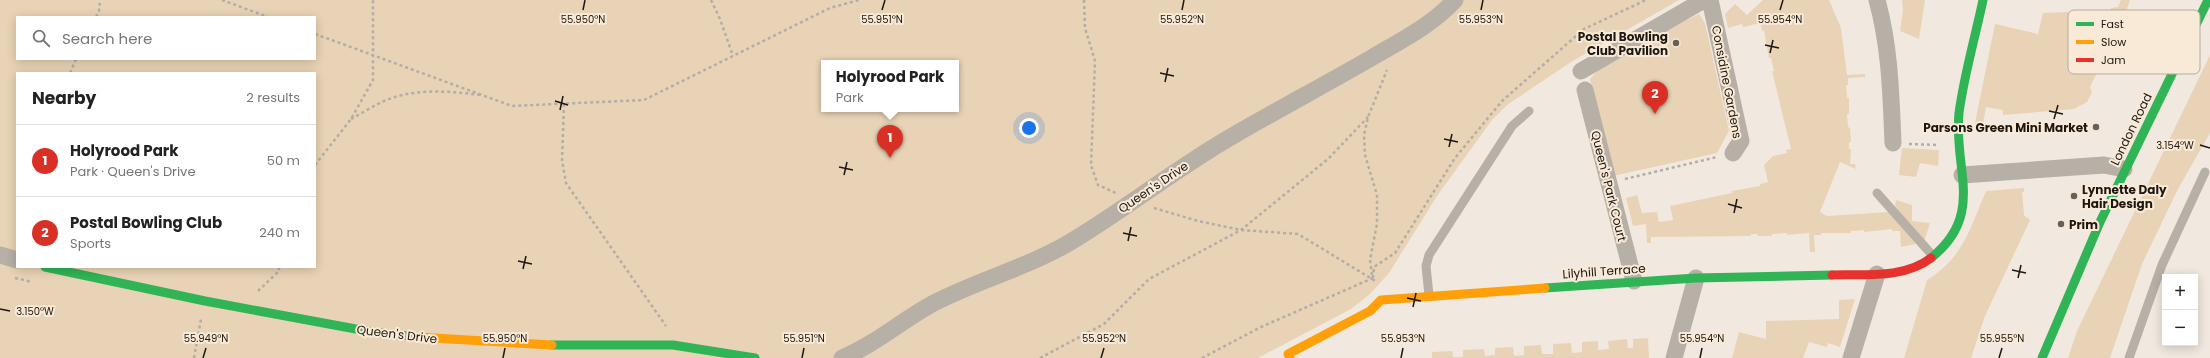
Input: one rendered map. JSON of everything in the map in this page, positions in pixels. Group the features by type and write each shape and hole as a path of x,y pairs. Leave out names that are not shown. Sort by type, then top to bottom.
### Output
{"street":[{"name":"Queen's Drive","path":"842,358 876,342 932,304 966,287 1006,272 1076,239 1168,176 1234,135 1419,30 1447,9 1455,0"},
{"path":"1581,71 1704,0"},
{"name":"Considine Gardens","path":"1710,0 1741,141 1733,153"},
{"path":"1877,0 1888,54 1893,143"},
{"path":"1933,256 1952,234 1960,217 1965,194 1958,146 1960,111 1983,0"},
{"name":"London Road","path":"2200,16 2208,0"},
{"name":"London Road","path":"2042,358 2058,318 2124,169 2171,74"},
{"name":"Queen's Park Court","path":"1585,90 1607,183 1634,281"},
{"path":"1962,175 2104,165 2124,169"},
{"path":"0,255 16,260"},
{"name":"Lilyhill Terrace","path":"1289,356 1370,311 1381,300 1429,295 1634,281 1696,278 1877,274 1909,268 1925,262 1933,256"},
{"name":"Queen's Drive","path":"49,268 240,308 372,332 412,337 536,345 673,345 755,358"},
{"path":"1851,358 1877,274"},
{"path":"1674,358 1696,278"}],"lane":[{"path":"1429,295 1426,266 1429,255 1512,126 1529,111"},
{"path":"2130,358 2162,265 2205,172"},
{"path":"1877,193 1933,256"}],"path":[{"path":"96,16 99,11 100,0"},
{"path":"222,0 265,16"},
{"path":"316,164 351,119 373,80 373,0"},
{"path":"711,0 720,19 733,56"},
{"path":"316,34 512,106 644,100 830,8 859,0"},
{"path":"1084,0 1085,28 1095,61 1091,165 1098,185 1133,201 1198,221 1241,230 1298,234 1373,278"},
{"path":"70,72 76,60"},
{"path":"1373,278 1370,264 1378,215 1377,195 1365,155 1364,135 1368,117 1384,74 1388,68"},
{"path":"351,119 384,101 415,93 456,92 485,96"},
{"path":"564,104 562,160 566,183 648,301 665,322 673,345"},
{"path":"1040,358 1104,324 1149,279 1241,230 1328,159 1368,117"},
{"path":"1893,143 1958,146"},
{"name":"Considine Gardens","path":"1607,183 1733,153"},
{"path":"240,308 279,271 280,268"},
{"path":"1202,358 1261,327 1373,278"},
{"path":"194,358 205,301"}],"shaded area":[{"path":"0,0 1679,0 1571,62 1507,105 1492,120 1437,196 1389,273 1369,295 1351,309 1258,358 0,358"},
{"path":"1763,0 1829,0 1841,28 1847,75 1865,74 1865,77 1848,78 1848,85 1846,85 1847,98 1849,98 1849,114 1847,114 1851,142 1849,142 1849,149 1851,149 1850,164 1855,164 1856,169 1840,162 1820,212 1827,216 1889,212 1916,244 1901,247 1900,231 1892,231 1892,229 1864,232 1864,230 1851,231 1851,233 1821,233 1821,235 1814,235 1815,252 1810,252 1809,233 1787,235 1787,233 1772,234 1772,236 1758,236 1757,234 1751,234 1751,236 1651,237 1651,243 1647,243 1646,224 1633,226 1626,198 1637,195 1642,213 1657,212 1659,222 1673,220 1670,206 1732,193 1732,191 1760,186 1760,184 1768,182 1764,165 1773,156 1787,153 1786,150 1791,149 1772,71 1774,71 1771,58 1769,58 1764,30 1762,31 1760,23 1743,27 1742,24 1728,28 1725,14 1735,4 1747,15"},
{"path":"1902,0 1925,0 1919,39 1900,31 1903,10"},
{"path":"2121,0 2130,0 2127,10 2111,10 2111,8 2118,7"},
{"path":"2068,12 2068,74 2096,74 2090,87 2092,92 2087,102 2074,109 2003,115 2003,110 1986,107 1983,125 1975,123 1995,24 2038,34 2043,13"},
{"path":"1699,14 1705,23 1729,131 1717,153 1613,176 1590,79 1598,70 1658,38 1668,29"},
{"path":"2210,55 2210,133 2178,189 2142,264 2110,358 2068,358 2077,331"},
{"path":"1902,148 1939,150 1938,166 1920,163 1916,177 1899,175"},
{"path":"2024,188 2024,192 2022,192 2024,215 2030,220 1985,316 1971,358 1904,358 1927,280 1950,262 1958,251 1970,229 1986,191"},
{"path":"1896,200 1912,205 1912,221 1930,223 1924,242 1895,206"},
{"path":"1855,299 1840,347 1828,343 1827,347 1809,342 1803,358 1732,358 1739,332 1766,339 1766,321 1839,319 1839,300"},
{"path":"1648,338 1649,358 1432,358 1432,352 1452,351 1453,357 1463,357 1463,350 1484,349 1485,356 1495,355 1495,348 1513,347 1514,356 1524,355 1524,346 1541,345 1542,354 1553,354 1553,344 1571,343 1572,353 1582,352 1582,342 1598,341 1598,350 1609,349 1608,341 1627,339 1628,348 1633,348 1633,339"}],"traffic: fast":[{"path":"1931,258 1948,241 1958,225 1962,208 1963,190 1958,134 1959,113 1983,0"},
{"path":"2200,16 2208,0"},
{"path":"2042,358 2100,222 2172,74"},
{"path":"50,268 205,301 372,332 417,337"},
{"path":"1545,288 1696,278 1832,275"},
{"path":"552,345 673,345 755,358"}],"traffic: slow":[{"path":"1290,358 1288,354 1370,311 1381,300 1545,288"},
{"path":"417,337 552,345"}],"traffic: jam":[{"path":"1832,275 1870,275 1896,272 1920,265 1931,258"}],"place":[{"name":"Postal Bowling Club Pavilion","path":"1676,43"},
{"name":"Postal Bowling Club","path":"1655,114"},
{"name":"Parsons Green Mini Market","path":"2096,127"},
{"name":"Holyrood Park","path":"890,158"},
{"name":"Lynnette Daly Hair Design","path":"2074,196"},
{"name":"Prim","path":"2061,224"}]}
